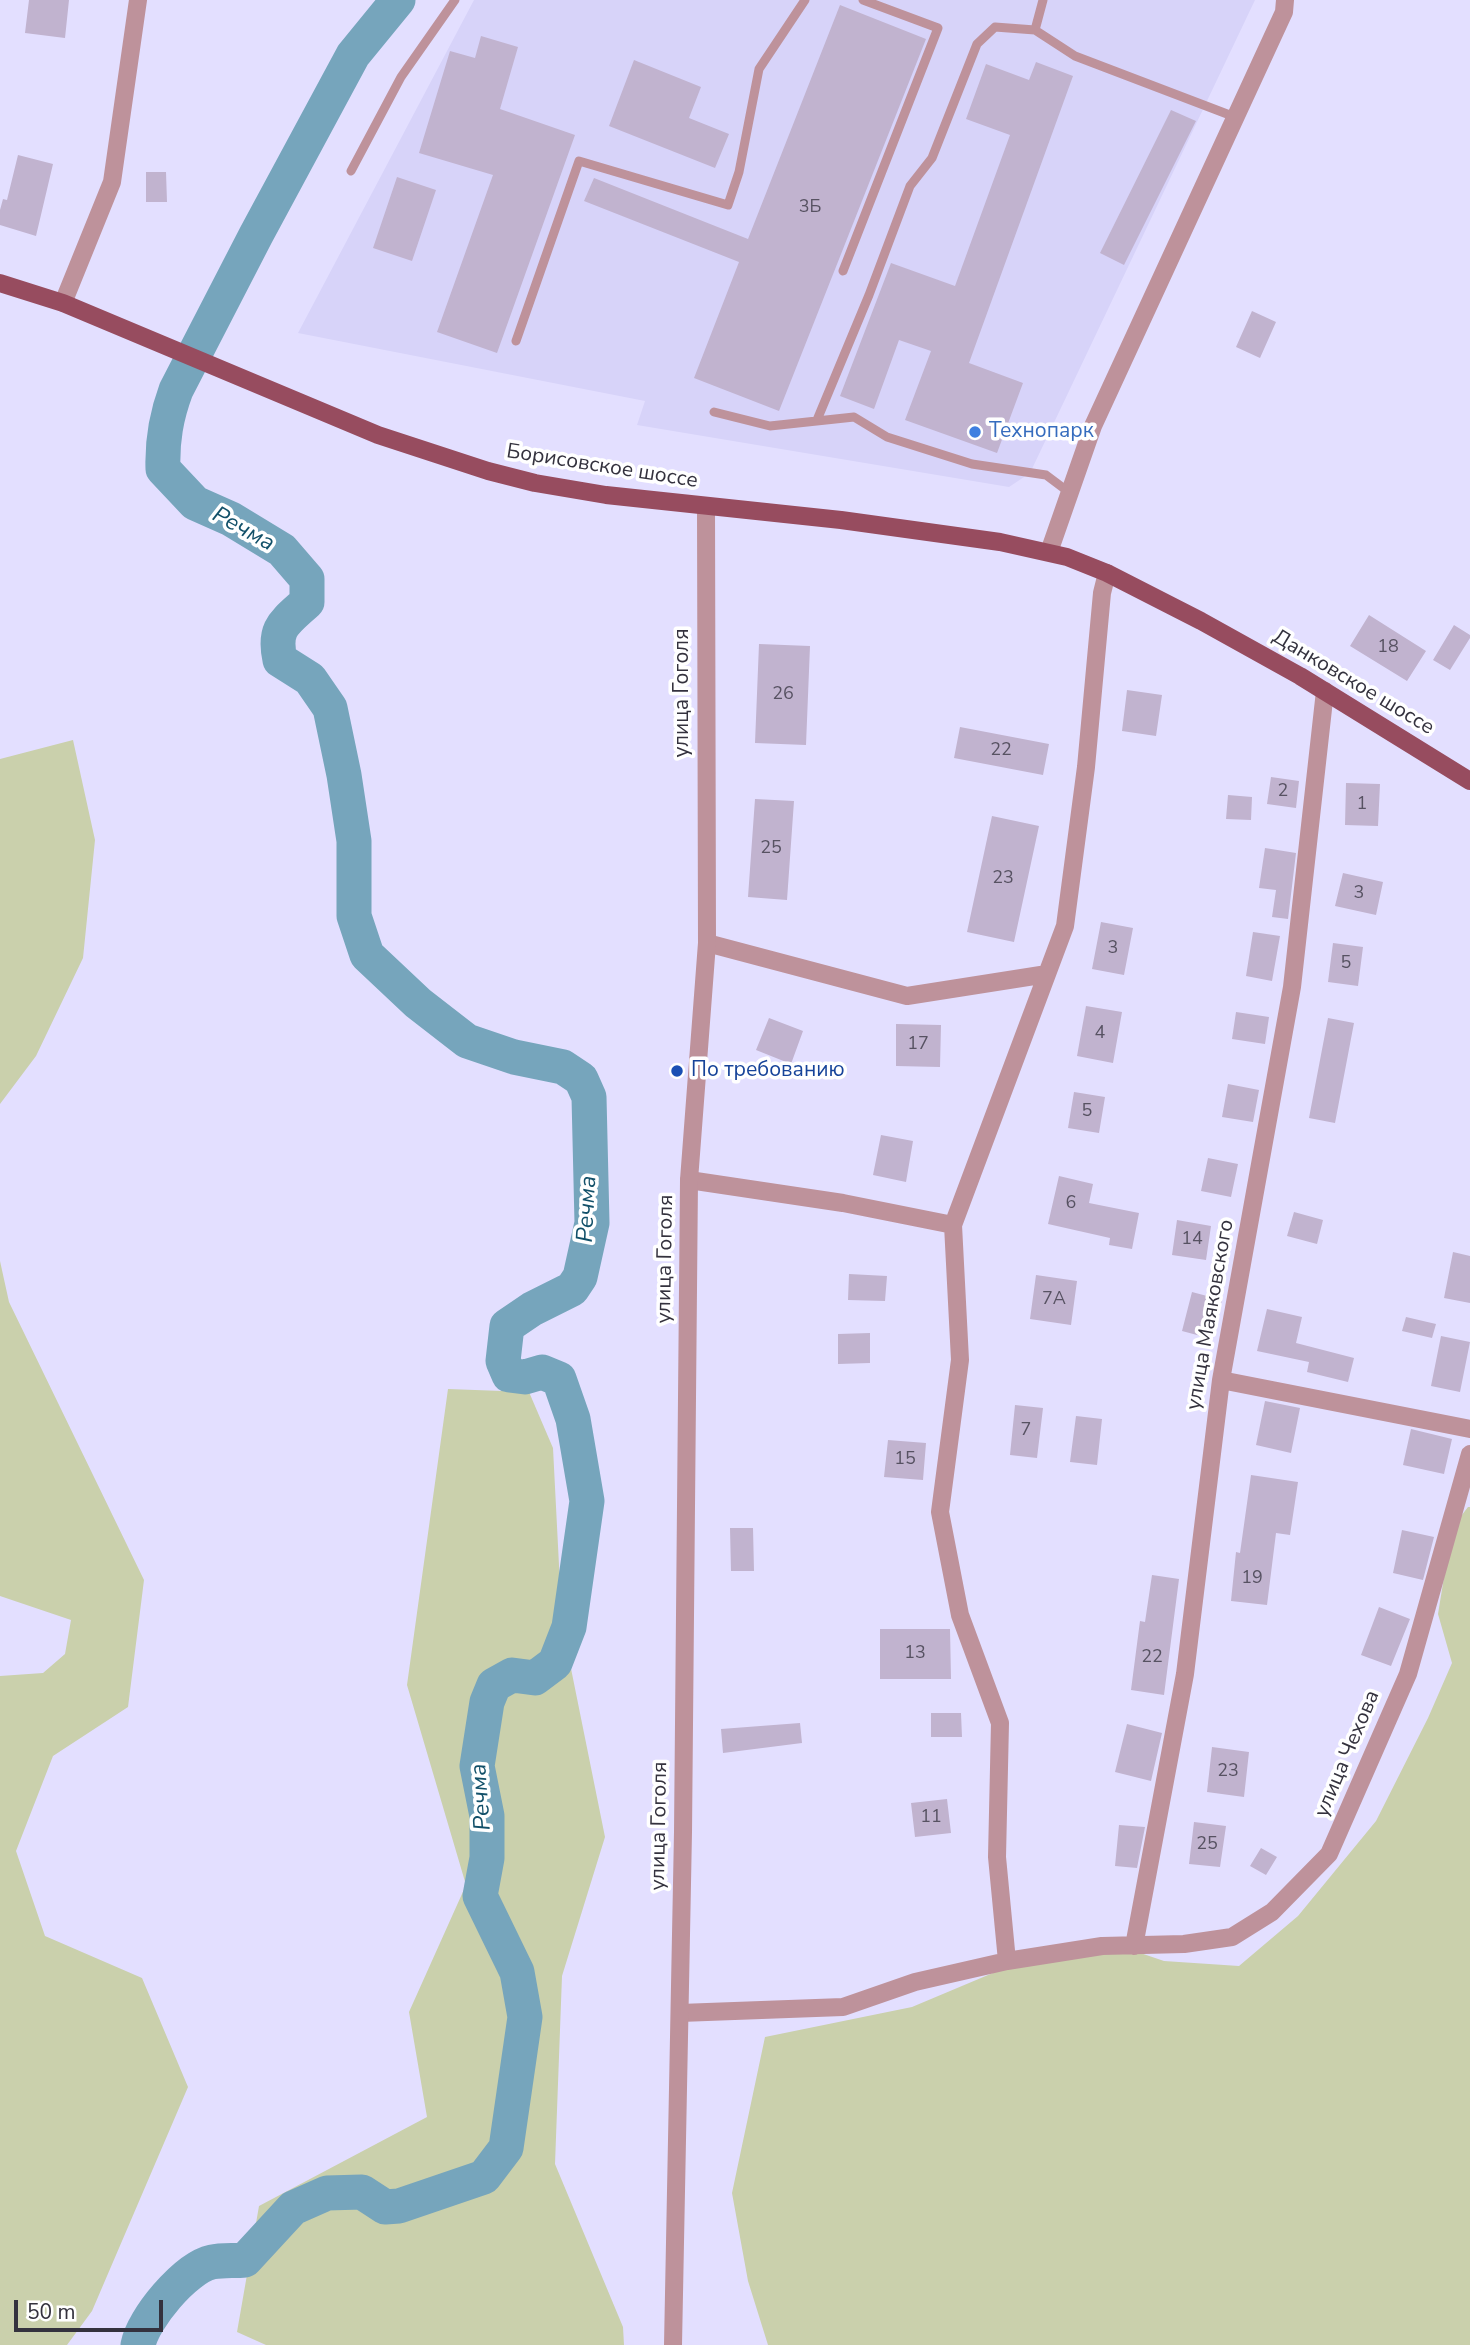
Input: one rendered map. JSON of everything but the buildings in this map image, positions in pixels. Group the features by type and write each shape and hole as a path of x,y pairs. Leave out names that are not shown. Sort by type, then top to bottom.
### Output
{"main road":[{"name":"Борисовское шоссе","path":"0,283 63,303 126,328 377,435 488,471 535,483 606,495 841,520 1000,542 1049,552 1107,573 1212,627"},
{"name":"Данковское шоссе","path":"1212,627 1325,691 1470,781"}],"street":[{"path":"63,303 112,182 138,0"},
{"path":"1049,552 1093,426 1283,12 1285,0"},
{"name":"улица Гоголя","path":"673,2345 680,2013 689,1180 707,943 706,506"},
{"path":"1007,1961 997,1857 1000,1723 960,1615 940,1512 960,1360 953,1225 1065,926 1086,767 1102,593 1107,573"},
{"name":"улица Маяковского","path":"1134,1946 1185,1674 1221,1380 1292,987 1325,691"},
{"path":"707,943 908,996 1047,974"},
{"path":"689,1180 843,1203 953,1225"},
{"path":"1221,1380 1470,1429"},
{"name":"улица Чехова","path":"680,2013 843,2007 915,1982 1007,1961 1102,1946 1184,1944 1232,1937 1272,1912 1329,1854 1408,1674 1470,1454"}],"lane":[{"path":"351,172 401,77 455,0"},
{"path":"516,341 579,161 728,205 739,172 759,69 805,0"},
{"path":"843,271 938,28 863,0"},
{"path":"1035,30 1043,0"},
{"path":"817,420 869,295 910,186 932,158 977,44 995,27 1035,30 1074,56 1235,117"},
{"path":"714,412 769,426 854,417 887,437 972,464 1046,475 1070,494"}],"shaded area":[{"path":"474,0 1255,0 1030,473 1009,487 637,425 645,401 298,333"}],"green space":[{"path":"73,740 95,840 83,958 36,1056 0,1104 0,759"},
{"path":"0,1261 9,1302 144,1580 128,1707 53,1756 16,1851 45,1936 142,1978 188,2087 92,2311 67,2345 0,2345 0,1676 43,1673 65,1654 71,1620 0,1596"},
{"path":"448,1389 529,1392 553,1448 562,1624 605,1837 562,1976 555,2164 623,2327 624,2345 266,2345 237,2332 259,2206 427,2117 409,2012 466,1885 407,1685"},
{"path":"1468,1507 1470,2345 768,2345 748,2281 732,2193 765,2037 912,2007 1019,1962 1099,1939 1164,1961 1239,1966 1298,1916 1376,1821 1428,1718 1452,1663 1438,1614 1452,1528"}],"waterway":[{"name":"Речма","path":"138,2345 156,2309 178,2284 201,2266 212,2262 245,2260 293,2208 327,2193 362,2192 385,2207 399,2206 484,2177 506,2148 525,2017 517,1972 480,1896 487,1858 487,1816 477,1766 487,1702 494,1685 512,1675 535,1678 555,1663 569,1627 587,1501 573,1419 559,1379 542,1372 525,1377 509,1375 503,1361 507,1326 532,1309 572,1289 580,1277 592,1223 589,1097 581,1079 563,1067 514,1057 467,1041 418,1003 367,955 354,916 354,841 330,708 310,679 280,660 278,649 282,627 307,602 307,579 282,550 231,519 195,503 163,469 165,429 176,390 353,55 398,0"}],"place":[{"name":"Технопарк","path":"975,432"},
{"name":"По требованию","path":"677,1071"}]}
